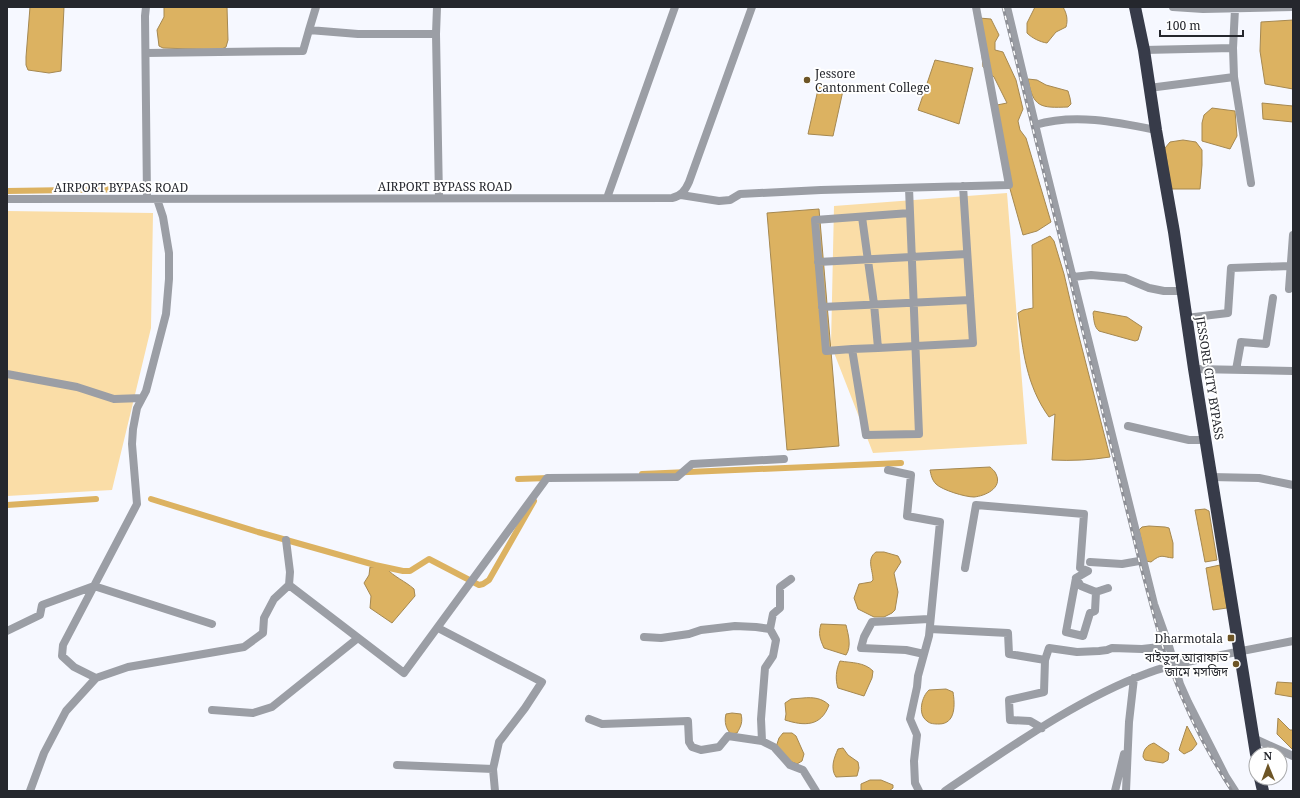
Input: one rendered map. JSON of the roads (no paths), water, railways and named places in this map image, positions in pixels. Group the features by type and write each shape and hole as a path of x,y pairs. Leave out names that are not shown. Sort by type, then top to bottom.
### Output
{"highway":[{"name":"JESSORE CITY BYPASS","path":"1135,7 1144,50 1149,88 1174,232 1205,440 1254,746"}],"street":[{"path":"146,7 147,198"},
{"path":"146,53 303,51 316,7"},
{"path":"437,7 436,34 439,198"},
{"path":"607,198 675,7"},
{"path":"681,195 689,182 752,7"},
{"name":"AIRPORT BYPASS ROAD","path":"7,199 439,198 555,196 672,198 681,195 719,201 730,200 740,194 1009,185 976,7"},
{"path":"1007,7 1154,604 1188,702 1226,777 1235,791"},
{"path":"1173,7 1203,9 1293,7"},
{"path":"1235,9 1232,48 1234,77 1251,183"},
{"path":"309,30 358,34 436,34"},
{"path":"1144,50 1232,48"},
{"path":"1149,88 1234,77"},
{"path":"1035,125 1055,120 1077,118 1156,130"},
{"path":"910,214 815,220 826,351 973,343 963,186"},
{"path":"852,349 866,435 919,434 909,188"},
{"path":"96,678 74,667 62,656 63,645 137,504 132,444 137,408 146,391 155,361 167,307 169,253 163,217 157,198"},
{"path":"862,217 874,304 878,348"},
{"path":"1289,289 1293,234"},
{"path":"818,262 967,254"},
{"path":"1186,318 1228,313 1231,268 1290,266"},
{"path":"1073,277 1091,274 1125,278 1150,288 1164,291 1182,291"},
{"path":"1236,370 1241,342 1266,344 1273,298"},
{"path":"822,307 874,304 914,304 970,300"},
{"path":"1194,369 1293,371"},
{"path":"7,374 77,388 114,399 142,398"},
{"path":"1128,426 1189,440 1205,440"},
{"path":"288,585 404,673 547,478 677,477 692,464 784,459"},
{"path":"888,470 911,475 907,516 940,522 930,629 918,676 910,719 917,735 914,761 915,783 919,791"},
{"path":"1211,477 1259,478 1293,484"},
{"path":"965,568 976,505 1084,514 1080,568 1088,571 1076,578 1066,632 1083,636 1090,613 1096,611 1096,592"},
{"path":"30,791 44,753 66,711 96,678 128,667 244,647 263,633 264,618 274,599 288,585 290,572 286,540"},
{"path":"1090,562 1122,564 1139,561"},
{"path":"1076,578 1081,586 1096,592 1108,588"},
{"path":"762,741 761,719 765,668 773,656 776,640 770,629 773,614 780,608 780,587 791,579"},
{"path":"7,631 40,615 42,605 94,586 212,624"},
{"path":"924,654 906,650 861,648 864,637 872,622 929,619"},
{"path":"644,637 661,638 689,634 701,630 735,626 770,629"},
{"path":"438,628 542,682 525,708 499,742 493,769 495,791"},
{"path":"930,629 1008,633 1009,654 1045,660"},
{"path":"212,710 253,712 272,707 358,638"},
{"path":"945,791 1070,710 1122,683 1150,672 1174,665 1293,641"},
{"path":"1042,728 1030,721 1010,720 1010,700 1044,692 1045,660 1049,648 1085,652 1107,650 1112,648 1142,649 1169,646"},
{"path":"1126,791 1134,678"},
{"path":"589,719 602,724 688,721 689,742 692,747 701,750 719,747 728,736 762,741 774,747 790,765 803,770 816,791"},
{"path":"1253,738 1293,756"},
{"path":"1115,791 1124,754 1128,754"},
{"path":"397,765 493,769"}],"waterway":[{"path":"7,191 138,189"},
{"path":"642,474 901,463"},
{"path":"518,479 549,478"},
{"path":"7,505 96,499"},
{"path":"151,499 258,532 375,565 410,571 429,559 479,585 489,580 534,501"}],"railway":[{"path":"1003,7 1157,628 1165,655 1190,716 1214,762 1232,791"}],"place":[{"name":"Jessore Cantonment College","path":"807,80"},
{"name":"Dharmotala","path":"1231,638"},
{"name":"বাইতুল আরাফাত জামে মসজিদ","path":"1236,664"}]}
